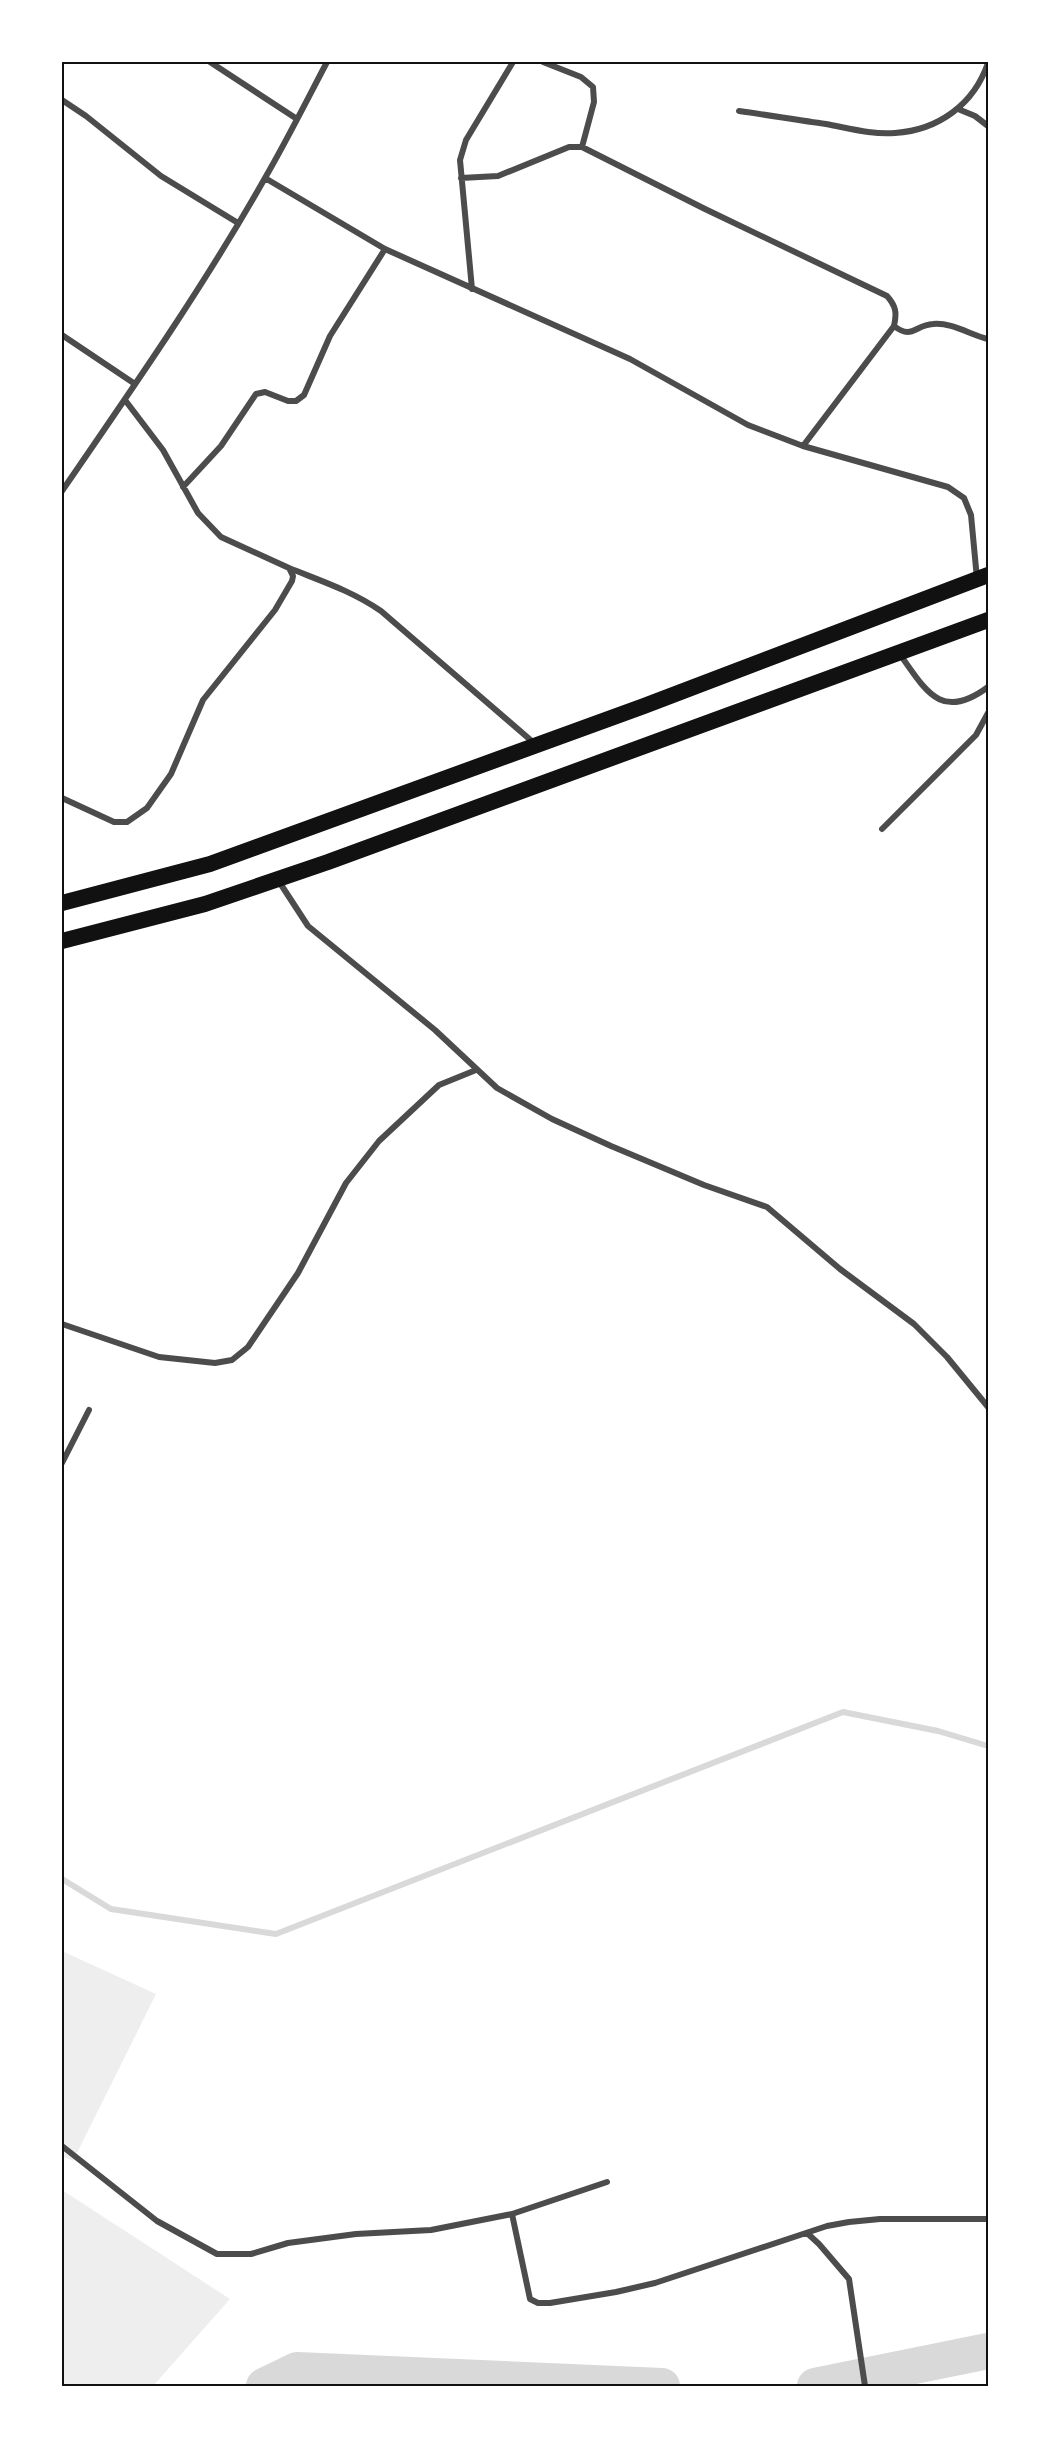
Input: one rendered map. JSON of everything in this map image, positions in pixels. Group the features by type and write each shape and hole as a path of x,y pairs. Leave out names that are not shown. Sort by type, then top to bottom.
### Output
{"highway":[{"path":"62,903 210,864 536,746 983,577"},
{"path":"62,941 206,904 988,620"}],"street":[{"path":"210,62 297,119"},
{"path":"62,491 125,400 238,223 265,178 327,62"},
{"path":"472,289 460,160 466,140 513,62"},
{"path":"543,62 581,77 593,87 594,102 582,147"},
{"path":"739,111 893,133 918,129 958,109 974,94 986,81 988,63"},
{"path":"62,100 86,116 161,176 238,223"},
{"path":"958,109 975,116 988,126"},
{"path":"461,178 498,176 569,147 582,147 887,296 894,303 896,315 894,326 803,446"},
{"path":"265,178 385,249 630,359 748,425 803,446 948,487 964,498 971,515 983,577"},
{"path":"183,487 221,446 256,394 265,392 296,402 304,395 330,336 385,249"},
{"path":"894,326 900,331 909,333 925,325 936,323 988,339"},
{"path":"62,335 135,384"},
{"path":"125,400 164,450 198,513 221,537 363,599 381,611 536,746"},
{"path":"62,798 114,822 127,822 147,808 171,774 203,700 275,610 292,581 293,576 289,568"},
{"path":"899,653 924,688 936,698 953,703 970,700 988,687"},
{"path":"882,829 976,735 988,713"},
{"path":"278,879 308,926 435,1030 497,1088 552,1119 704,1185 767,1207 840,1269 914,1324 947,1356 988,1407"},
{"path":"62,1324 159,1357 215,1363 232,1360 248,1347 298,1273 346,1183 379,1141 439,1085 476,1070"},
{"path":"62,1463 89,1410"},
{"path":"62,2146 157,2221 217,2254 251,2254 288,2243 356,2234 430,2230 512,2214 607,2182"},
{"path":"512,2214 530,2299 538,2303 587,2298 655,2283 827,2226 870,2220 988,2219"},
{"path":"807,2233 849,2279 865,2386"}],"shaded area":[{"path":"62,1951 156,1994 73,2161 62,2156"},
{"path":"62,2190 230,2299 153,2386 62,2386"}],"waterway":[{"path":"62,1879 111,1909 276,1934 843,1712 938,1731 988,1746"},
{"path":"815,2386 988,2351"},
{"path":"264,2386 297,2370 662,2386"}]}
